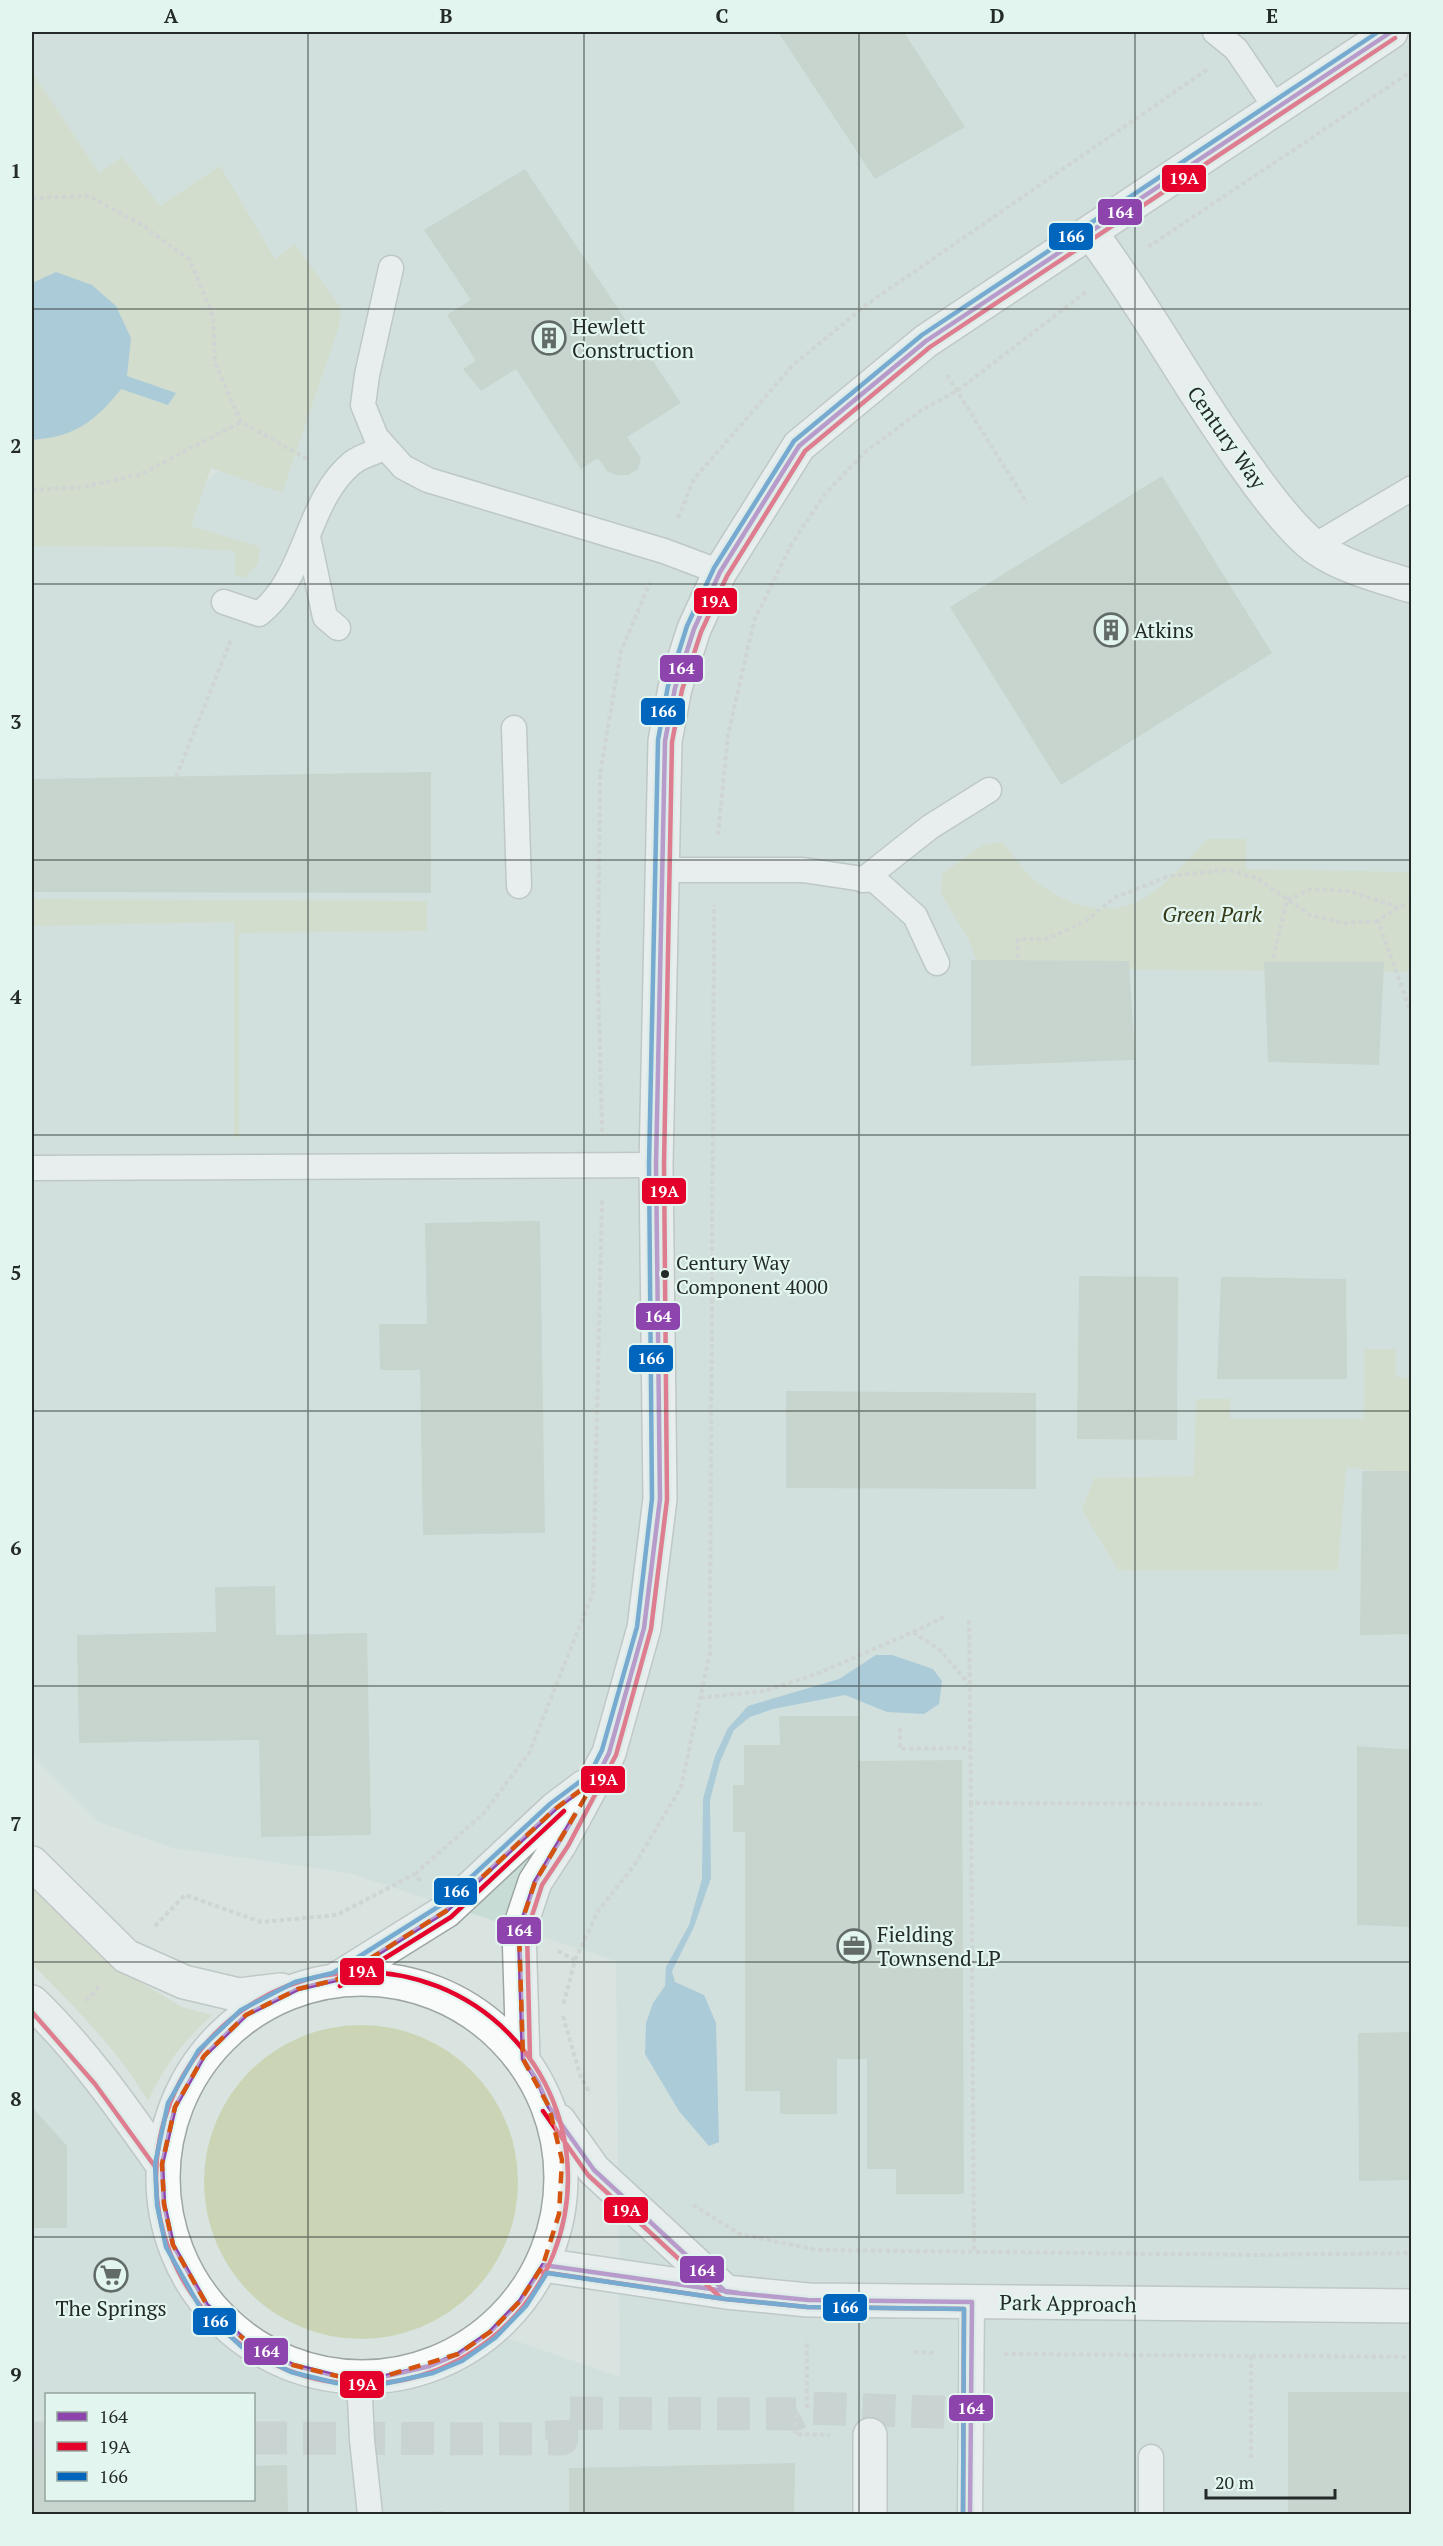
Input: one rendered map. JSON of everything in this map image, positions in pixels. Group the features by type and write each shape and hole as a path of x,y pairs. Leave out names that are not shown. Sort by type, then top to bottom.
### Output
{"street":[{"path":"523,2059 519,1930 535,1882 609,1753 644,1628 660,1499 656,1165 665,741 675,688 694,629 720,572 799,446 926,341 1390,32"},
{"name":"Century Way","path":"1091,232 1117,268 1212,420 1273,504 1314,546 1361,571 1412,586"},
{"path":"336,1980 446,1911 555,1809 596,1779"},
{"path":"32,1863 126,1956 184,1982 239,1995 298,1989 336,1980 378,1979 420,1987 459,2003 494,2028 523,2059 538,2082 549,2107 562,2160 559,2214 543,2265 520,2301 490,2332 458,2354 420,2368 382,2377 337,2376 293,2366 246,2341 207,2305 174,2245 164,2204 162,2164 175,2107 204,2056 246,2016 298,1989"},
{"path":"32,2002 61,2030 112,2093 162,2164"},
{"path":"549,2107 594,2170 726,2292"},
{"name":"Park Approach","path":"543,2265 726,2292 808,2300 1412,2306"},
{"path":"870,2435 870,2514"}],"lane":[{"path":"1215,32 1236,49 1276,108"},
{"path":"390,268 367,375 363,405 376,437 403,467 428,480 664,551 720,572"},
{"path":"234,605 258,614 268,607 291,571 321,507 339,476 353,461 385,448"},
{"path":"1314,546 1412,488"},
{"path":"308,537 325,617 338,628"},
{"path":"514,728 519,886"},
{"path":"863,880 930,827 989,790"},
{"path":"663,870 803,870 876,881 915,916 937,963"},
{"path":"32,1168 656,1165"},
{"path":"970,2514 972,2302"},
{"path":"359,2377 362,2440 370,2514"},
{"path":"1151,2457 1151,2514"}],"path":[{"path":"590,2096 580,2075 561,2010 575,1960 598,1911 634,1866 681,1787 710,1653 715,870 728,735 754,621 791,545 825,494 864,453 923,409 957,391 1117,268 1412,71"},
{"path":"32,198 89,196 142,225 190,260 213,316 215,363 241,422 339,476"},
{"path":"926,341 1027,503"},
{"path":"32,490 84,487 141,474 241,422"},
{"path":"177,777 234,605"},
{"path":"1018,958 1018,939 1047,939 1086,921 1114,898 1169,876 1227,870 1257,878 1310,915 1343,923 1378,921 1398,907 1412,902"},
{"path":"1287,900 1311,889 1348,891 1398,907"},
{"path":"1273,958 1287,900"},
{"path":"1378,921 1412,1015"},
{"path":"700,1698 765,1691 819,1673 946,1616"},
{"path":"969,1620 974,2252"},
{"path":"913,1632 940,1650 970,1685"},
{"path":"900,1728 900,1749 970,1748"},
{"path":"971,1803 1262,1804"},
{"path":"185,1895 261,1922 337,1915 415,1874 446,1911"},
{"path":"519,1930 575,1960"},
{"path":"690,2203 740,2234 817,2250 1257,2255 1412,2253"},
{"path":"807,2342 807,2408"},
{"path":"973,2353 1412,2357"},
{"path":"1251,2356 1251,2458"},
{"path":"796,2415 795,2434 870,2435"}],"highlighted area":[{"path":"596,1779 535,1882 519,1930 523,2059 549,2107 562,2160 559,2214 543,2265 520,2301 490,2332 458,2354 382,2377 337,2376 293,2365 246,2341 207,2305 173,2245 164,2204 162,2164 175,2107 204,2056 246,2015 298,1989 336,1980 446,1911 555,1809"}],"shaded area":[{"path":"33,32 1411,32 1411,2514 32,2514 32,2002 162,2164 164,2204 174,2245 207,2305 246,2341 293,2365 382,2377 430,2366 458,2354 490,2332 620,2377 616,1961 349,1873 173,1848 99,1822 32,1755 32,521 191,497 239,450 32,157"}],"green space":[{"path":"32,72 99,173 122,157 160,206 220,166 275,259 295,244 338,304 341,313 339,326 282,493 211,468 191,526 260,547 258,564 249,572 247,578 235,576 235,551 171,547 32,546"},
{"name":"Green Park","path":"1208,839 1246,839 1246,869 1411,872 1411,972 979,968 968,938 941,894 942,874 983,845 1002,842 1029,875 1063,899 1090,907 1117,908 1130,905 1151,894"},
{"path":"32,899 427,901 427,931 239,933 239,1137 234,1137 234,922 32,926"},
{"path":"1364,1349 1396,1349 1396,1377 1411,1378 1411,1475 1346,1467 1338,1570 1118,1570 1082,1510 1094,1478 1194,1476 1196,1399 1230,1399 1230,1419 1364,1419"},
{"path":"32,1884 127,1974 182,2007 212,2015 175,2055 148,2101 109,2046 32,1964"},
{"path":"361,2025 392,2028 421,2037 448,2051 472,2071 492,2095 506,2122 515,2151 518,2182 515,2213 506,2242 492,2269 472,2293 448,2313 421,2327 392,2336 361,2339 330,2336 301,2327 274,2313 250,2293 230,2269 216,2242 207,2213 204,2182 207,2151 216,2122 230,2095 250,2071 274,2051 301,2037 330,2028"}],"water":[{"path":"56,272 92,285 116,306 131,338 127,376 176,393 168,405 121,389 102,410 82,426 60,435 32,440 32,283"},
{"path":"876,1655 892,1655 933,1669 942,1681 939,1704 924,1714 887,1712 845,1695 773,1709 750,1717 734,1730 720,1762 710,1800 711,1878 694,1927 672,1971 675,1982 704,1995 716,2023 719,2142 709,2146 679,2111 645,2054 646,2023 653,2003 665,1986 666,1967 689,1925 702,1879 703,1799 715,1756 728,1728 748,1706 839,1679"}],"building":[{"path":"778,32 904,32 965,127 875,179"},
{"name":"Hewlett Construction","path":"525,169 681,403 627,437 641,458 638,469 628,475 616,475 607,471 598,458 581,469 516,369 481,391 463,369 476,361 447,315 471,300 424,230"},
{"name":"Atkins","path":"1162,476 1272,653 1061,785 950,607"},
{"path":"431,772 431,893 32,892 32,779"},
{"path":"971,960 1129,961 1135,1060 971,1066"},
{"path":"1264,962 1384,962 1379,1065 1268,1062"},
{"path":"540,1221 545,1533 423,1535 420,1370 380,1370 379,1324 427,1324 425,1223"},
{"path":"1079,1276 1178,1277 1177,1440 1077,1439"},
{"path":"1221,1277 1346,1279 1347,1379 1217,1379"},
{"path":"786,1391 1036,1393 1036,1489 786,1488"},
{"path":"1362,1471 1412,1471 1412,1634 1360,1635"},
{"path":"275,1586 276,1635 367,1633 371,1835 261,1837 259,1740 79,1743 77,1635 216,1632 215,1587"},
{"name":"Fielding Townsend LP","path":"779,1716 858,1716 858,1761 962,1760 964,2194 896,2194 896,2169 867,2169 867,2059 837,2059 837,2114 780,2114 780,2091 745,2091 745,1832 733,1832 733,1785 744,1785 744,1745 780,1745"},
{"path":"1357,1746 1412,1750 1412,1927 1357,1925"},
{"path":"1412,2032 1412,2180 1359,2181 1358,2033"},
{"path":"32,2107 67,2146 67,2228 32,2228"},
{"path":"1288,2392 1412,2392 1412,2514 1288,2513"},
{"path":"32,2431 45,2432 45,2501 255,2501 255,2466 287,2465 288,2514 32,2514"},
{"path":"795,2463 794,2514 569,2514 569,2468"},
{"path":"443,2511 444,2514 417,2514 417,2513"}],"tunnel":[{"path":"255,2438 562,2439 561,2413 796,2414 807,2408 971,2413"},
{"path":"32,2438 45,2438"}],"transit line":[{"name":"166","path":"963,2514 964,2309 807,2307 725,2299 547,2273 526,2306 495,2338 462,2361 433,2373 383,2384 336,2383 291,2372 242,2347 201,2309 166,2247 157,2205 155,2164 168,2103 198,2051 241,2010 295,1982 333,1973 441,1905 550,1804 590,1774 602,1750 637,1627 652,1499 649,1165 658,740 668,686 687,626 714,568 794,441 922,335 1378,32"},
{"name":"164","path":"543,2265 520,2301 490,2332 458,2354 430,2366 382,2377 359,2377 337,2376 293,2365 246,2341 207,2305 173,2245 164,2204 162,2164 175,2107 204,2056 246,2015 298,1989 336,1980 446,1911 555,1809 596,1779 609,1753 644,1628 660,1499 656,1165 665,741 675,688 694,629 720,572 799,446 926,341 1391,32"},
{"name":"19A","path":"530,2059 527,1931 542,1885 568,1846 616,1755 651,1629 667,1500 664,1165 672,742 682,690 701,632 727,576 805,451 930,347 1395,38"},
{"name":"19A","path":"340,1986 451,1917 564,1811"},
{"name":"164","path":"523,2059 519,1930 535,1882 575,1815"},
{"name":"19A","path":"362,1972 402,1976 441,1987 477,2006 508,2032 534,2063 553,2099 564,2138 568,2178 564,2218 553,2257 534,2293 508,2324 477,2350 441,2369 402,2380 362,2384 322,2380 283,2369 247,2350 216,2324 190,2293 171,2257 160,2218 156,2178 160,2138 171,2099 190,2063 216,2032 247,2006 283,1987 322,1976 362,1972"},
{"name":"19A","path":"32,2012 95,2084 156,2168"},
{"name":"164","path":"523,2059 538,2082 549,2107 594,2170 726,2292 808,2300 972,2302"},
{"name":"19A","path":"543,2111 588,2175 721,2298"},
{"name":"164","path":"543,2265 739,2293"},
{"name":"19A","path":"542,2272 725,2299 807,2307 964,2309 963,2514"},
{"name":"164","path":"970,2514 972,2302"}],"place":[{"name":"Hewlett Construction","path":"549,338"},
{"name":"Atkins","path":"1111,630"},
{"name":"Century Way Component 4000","path":"665,1274"},
{"name":"Fielding Townsend LP","path":"854,1946"},
{"name":"The Springs","path":"111,2275"}]}
